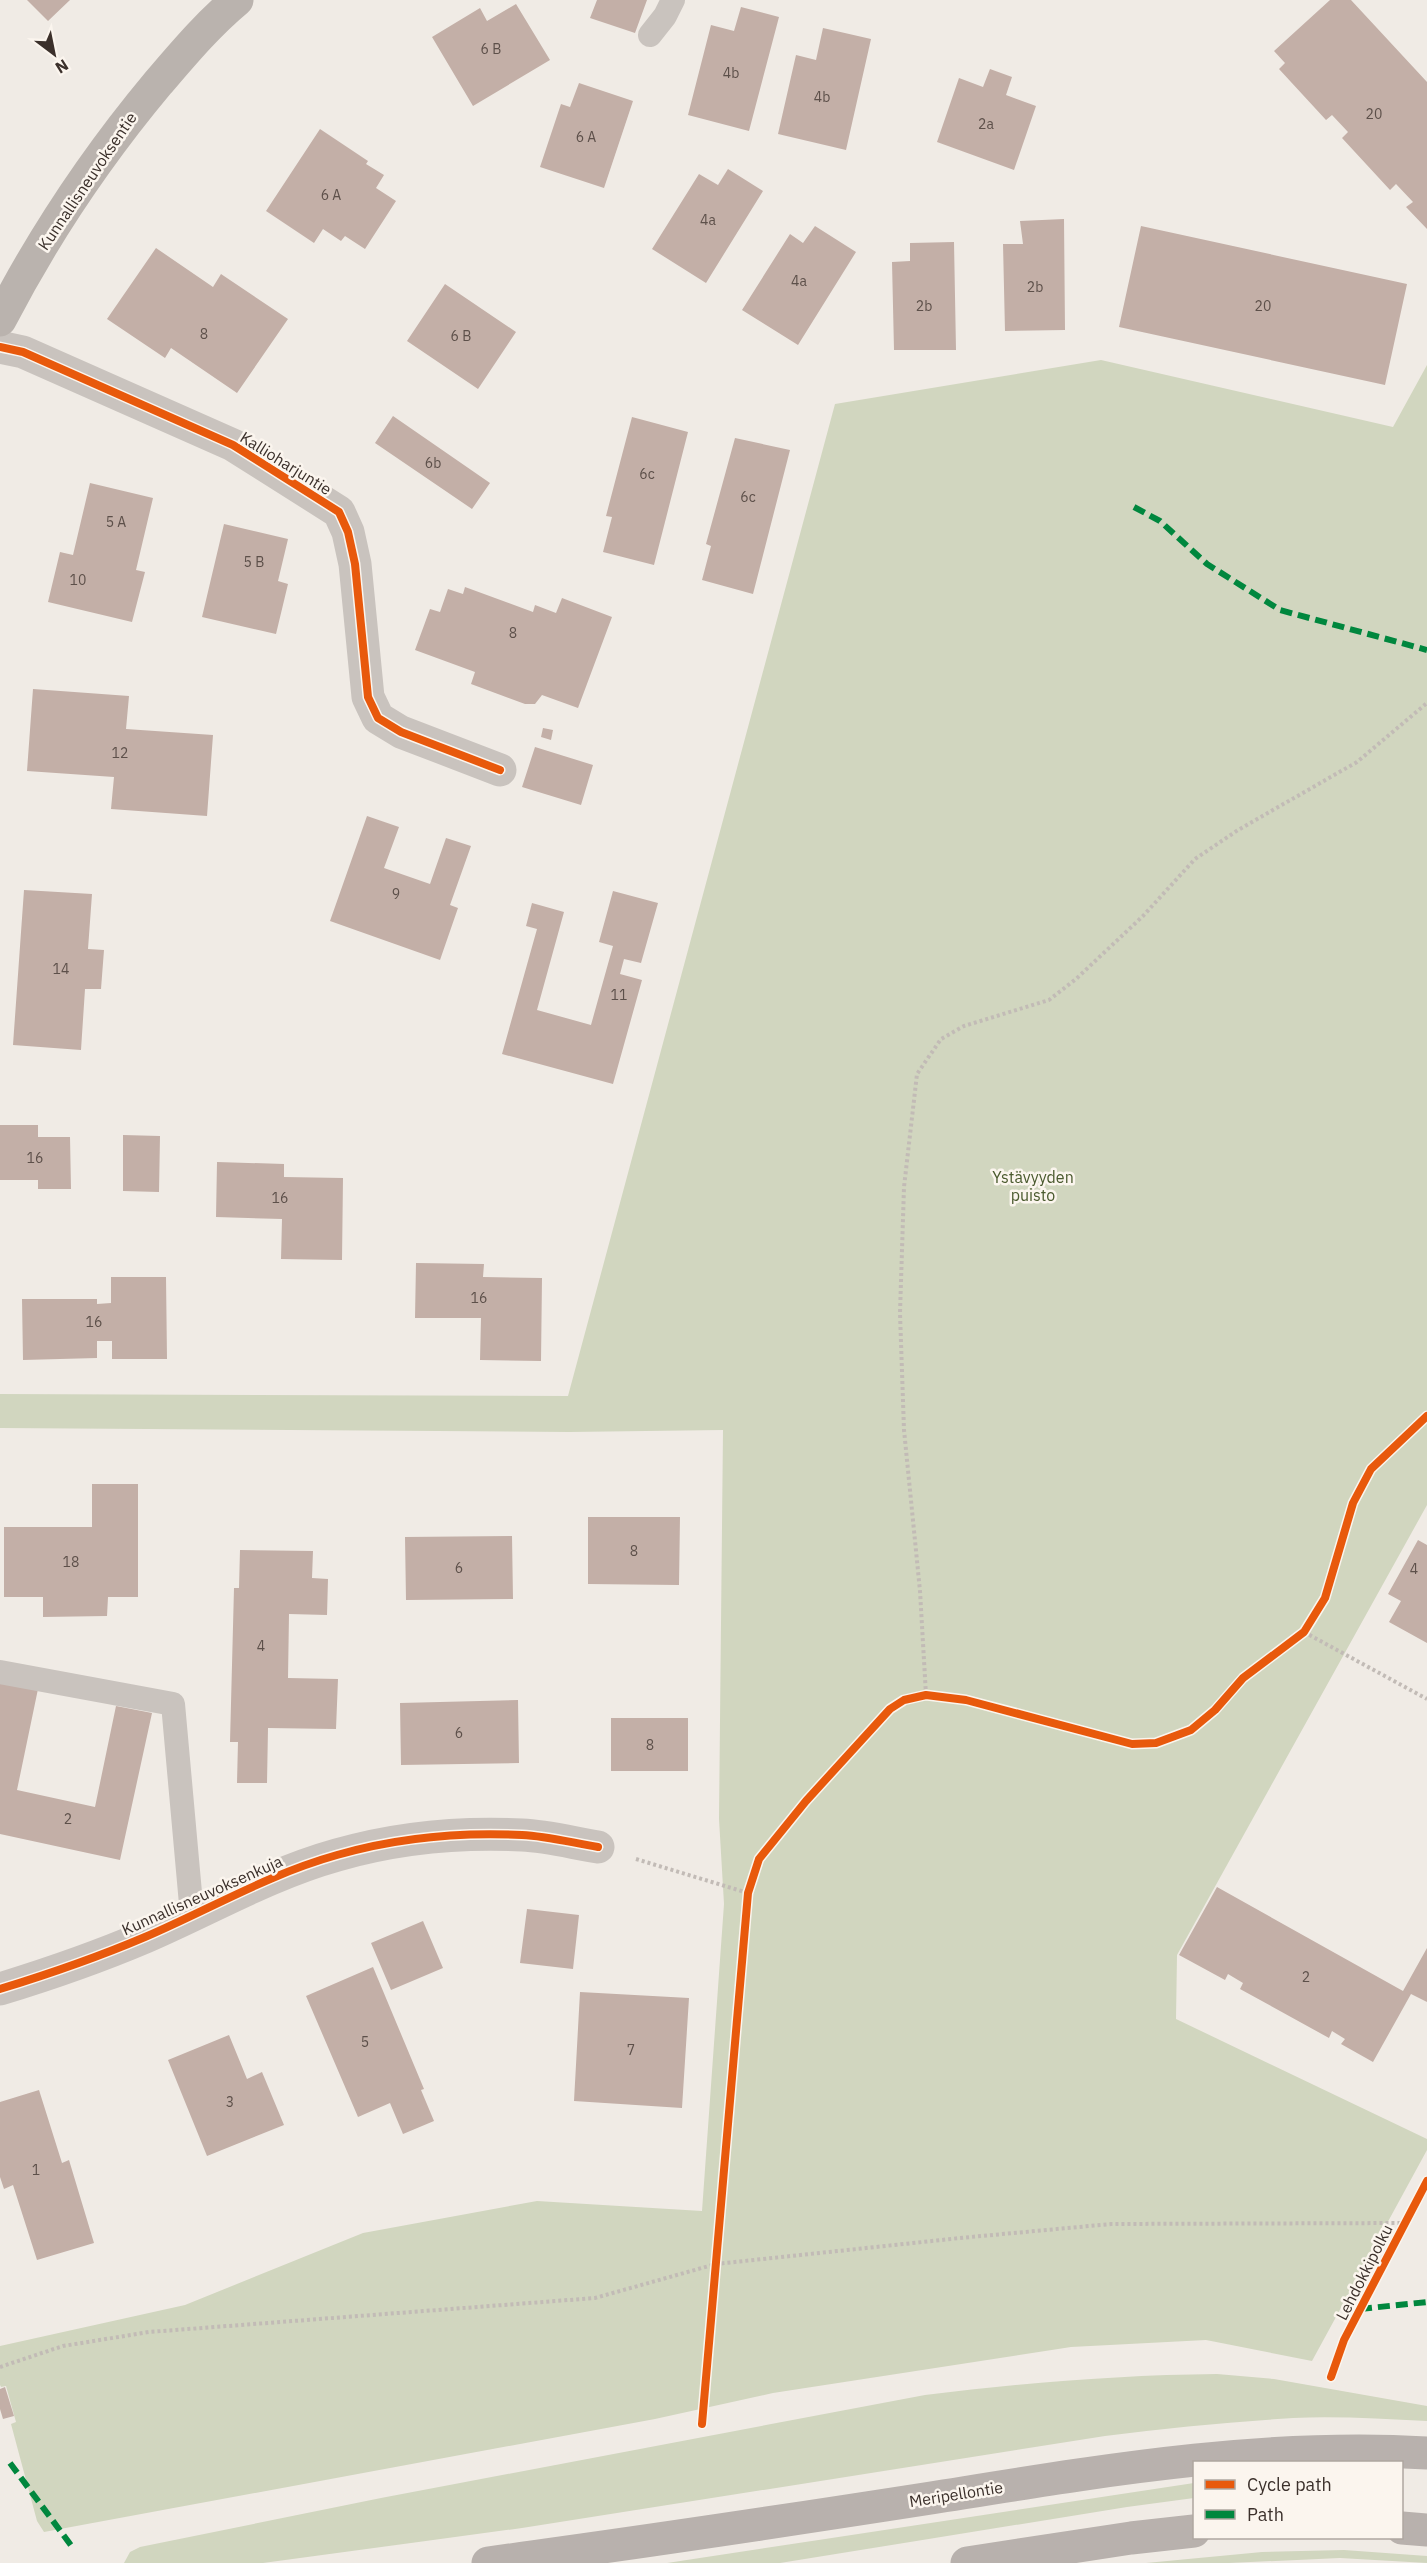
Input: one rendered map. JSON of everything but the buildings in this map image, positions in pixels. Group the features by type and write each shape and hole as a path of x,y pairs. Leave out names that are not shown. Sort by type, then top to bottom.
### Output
{"main road":[{"name":"Meripellontie","path":"488,2563 706,2534 1196,2459 1273,2452 1379,2450 1427,2453"},
{"path":"1403,2528 1427,2530"},
{"path":"966,2563 1131,2538 1193,2531"}],"street":[{"name":"Kunnallisneuvoksentie","path":"0,320 50,232 116,134 200,34 234,1"},
{"name":"Kallioharjuntie","path":"0,347 23,352 233,445 339,512 348,532 355,564 368,698 378,718 401,732 500,770"},
{"name":"Kunnallisneuvoksenkuja","path":"0,1989 145,1937 270,1877 338,1855 399,1842 460,1835 523,1835 598,1847"}],"lane":[{"path":"650,35 665,16 673,0"},
{"path":"0,1672 173,1704 192,1915"}],"path":[{"path":"926,1695 921,1591 904,1430 900,1313 904,1187 916,1074 941,1039 964,1026 1049,1000 1076,979 1143,916 1195,859 1238,830 1357,762 1427,703"},
{"path":"1295,1639 1304,1632 1309,1623"},
{"path":"1304,1632 1427,1699"},
{"path":"915,1697 936,1696"},
{"path":"598,1847 748,1893"},
{"path":"747,1905 750,1885"},
{"path":"0,2367 63,2346 149,2332 595,2298 716,2264 1111,2224 1405,2223"},
{"path":"715,2275 717,2252"}],"green space":[{"name":"Ystävyyden puisto","path":"1101,360 1393,427 1427,365 1427,1505 1177,1955 1176,2019 1427,2139 1427,2150 1312,2361 1206,2340 1071,2347 773,2393 655,2419 44,2532 37,2521 11,2424 16,2422 6,2386 1,2387 0,2385 0,2346 185,2305 363,2233 537,2201 702,2211 724,1904 719,1819 723,1430 569,1432 0,1428 0,1394 568,1396 835,404"},
{"path":"1217,2374 1274,2379 1427,2406 1427,2421 1293,2418 1152,2430 522,2528 263,2563 124,2563 130,2552 140,2547 381,2498 925,2395 1071,2380"},
{"path":"1193,2483 1193,2498 780,2563 667,2563"},
{"path":"1344,2550 1427,2556 1427,2563 1340,2558 1229,2563 1146,2563 1262,2552"}],"marked path":[{"path":"1134,507 1160,521 1207,564 1280,610 1427,650"},
{"path":"1360,2309 1427,2302"},
{"path":"10,2463 73,2548"}],"cycle path":[{"path":"0,347 23,352 233,445 339,512 348,532 355,564 368,697 378,718 401,732 500,770"},
{"path":"702,2424 748,1893 759,1859 806,1801 890,1709 904,1700 926,1695 966,1700 1132,1744 1156,1743 1191,1730 1215,1710 1243,1678 1304,1632 1325,1598 1353,1503 1371,1469 1427,1416"},
{"path":"0,1989 127,1944 287,1872 359,1849 405,1840 475,1834 550,1838 598,1847"},
{"name":"Lehdokkipolku","path":"1331,2377 1344,2340 1427,2181"}]}
